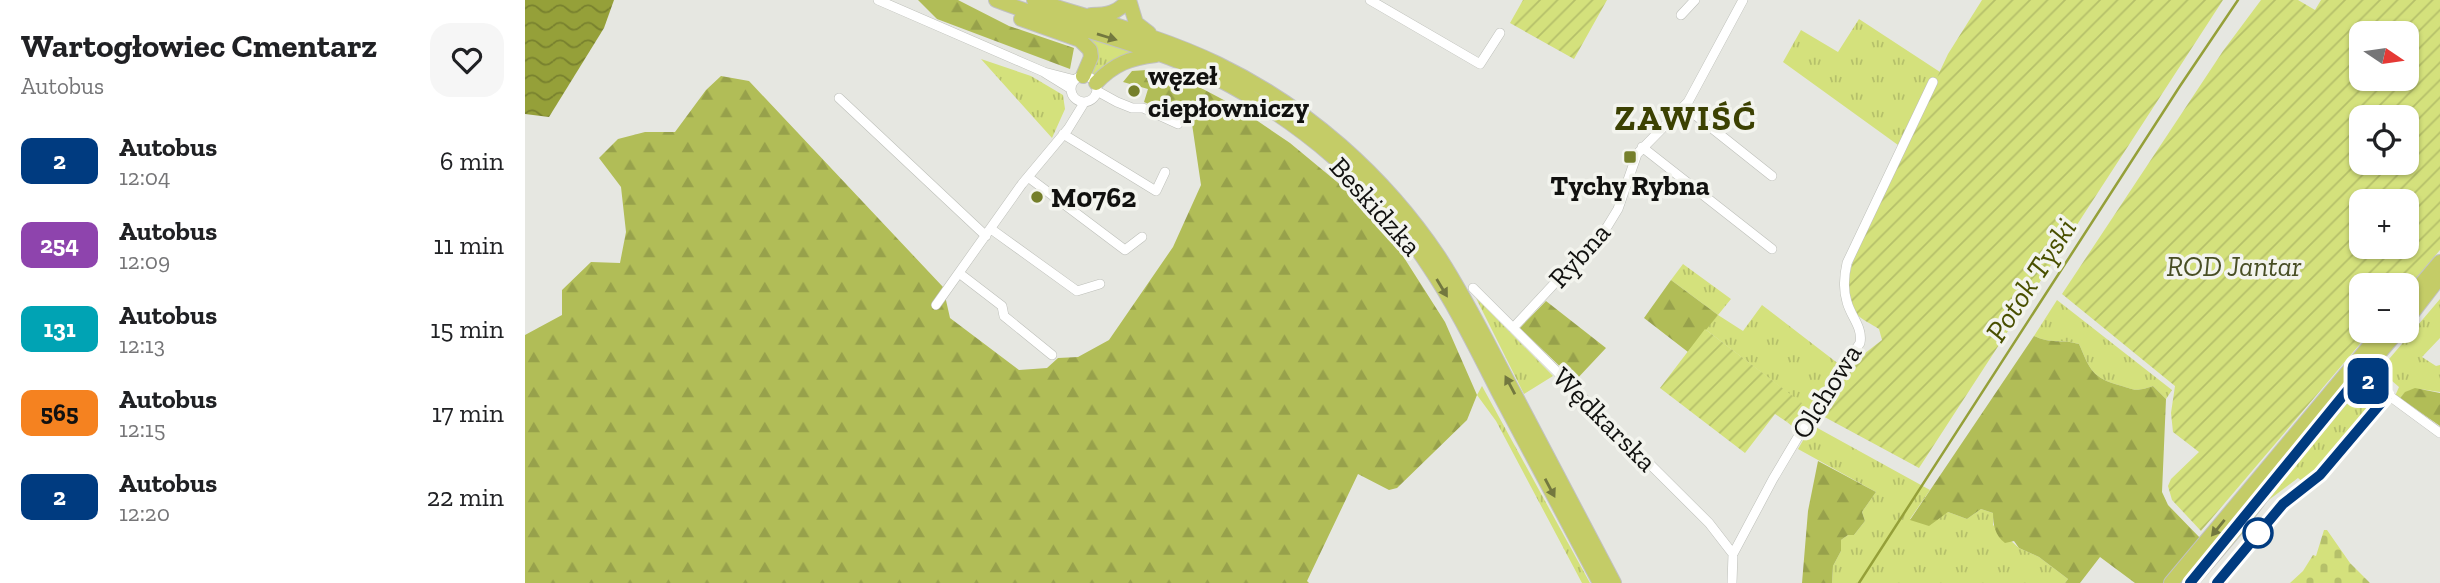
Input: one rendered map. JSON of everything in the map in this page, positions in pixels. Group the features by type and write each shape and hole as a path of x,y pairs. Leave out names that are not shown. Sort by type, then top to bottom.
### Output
{"main road":[{"name":"Beskidzka","path":"995,0 1219,65 1297,111 1346,150 1397,203 1439,258 1465,300 1614,583"},
{"path":"995,0 1007,11 1024,20 1087,45 1091,57 1084,90"},
{"name":"Beskidzka","path":"1034,0 1163,48 1271,110 1328,153 1388,212 1428,265 1453,306 1600,583"},
{"path":"1079,15 1105,15 1116,12 1129,0 1136,23 1163,48"},
{"path":"1084,90 1124,60 1163,48"},
{"path":"2419,287 2440,262"},
{"path":"2419,304 2440,277"},
{"path":"2190,583 2356,372 2374,343"},
{"path":"2171,583 2356,372 2386,343"}],"street":[{"path":"878,0 1084,90 1132,108 1143,108 1178,124"},
{"path":"1370,0 1480,64 1500,33"},
{"path":"1681,15 1695,0"},
{"name":"Rybna","path":"1513,328 1607,227 1618,209 1634,160 1642,146 1684,106 1743,0"},
{"name":"Olchowa","path":"1732,583 1733,554 1792,446 1858,349 1861,334 1845,294 1847,263 1933,82"},
{"path":"936,306 1028,177 1063,134 1084,90"},
{"path":"839,98 988,232 1077,291 1100,285"},
{"path":"1684,106 1772,176"},
{"path":"1063,134 1156,191 1165,172"},
{"path":"1642,146 1772,249"},
{"path":"1028,177 1125,250 1142,237"},
{"path":"959,273 1002,306 1004,316 1052,355"},
{"name":"Wędkarska","path":"1473,288 1709,523 1733,554"},
{"path":"2356,372 2440,433"},
{"path":"2217,583 2283,504 2320,475 2387,396"}],"green space":[{"path":"918,0 958,0 1009,26 1074,48 1070,69 937,19"},
{"path":"1523,0 1607,0 1574,59 1510,23"},
{"path":"1982,0 2223,0 1919,468 1819,414 1860,357 1882,340 1879,329 1858,315 1851,304 1848,285 1852,265 1862,237 1948,54"},
{"name":"ROD Jantar","path":"2261,0 2298,0 2315,10 2321,0 2440,0 2440,250 2419,275 2349,273 2349,343 2361,343 2201,531 2172,500 2168,486 2171,479 2199,452 2173,432 2171,413 2175,386 2062,294 2223,51"},
{"path":"1859,19 1940,72 1902,150 1783,62 1801,30 1838,52"},
{"path":"1083,35 1137,52 1096,78 1090,74"},
{"path":"981,59 1031,76 1063,95 1065,109 1052,138"},
{"path":"1147,70 1184,79 1237,107 1290,143 1354,196 1394,242 1445,322 1477,395 1467,420 1397,488 1389,490 1358,474 1307,581 1309,583 525,583 525,335 562,315 562,290 591,262 620,263 626,232 621,187 599,158 618,139 645,132 675,132 706,90 721,76 749,81 943,287 950,318 1019,370 1047,368 1058,358 1078,357 1109,340 1173,247 1201,185 1192,124 1144,102 1148,89 1123,82 1132,71"},
{"path":"1683,264 1731,299 1718,315 1671,280"},
{"path":"1671,280 1718,315 1688,352 1644,318"},
{"path":"1476,298 1553,376 1524,394"},
{"path":"2440,299 2440,338 2422,357 2436,366 2440,365 2440,392 2414,390 2400,398 2395,396 2399,387 2384,374 2384,365 2403,343 2419,343 2419,324"},
{"path":"2057,300 2172,390 2166,399 2153,386 2134,390 2095,374 2079,344 2034,336"},
{"path":"1546,301 1606,348 1575,381 1520,328"},
{"path":"1762,305 1840,365 1798,431 1787,422 1801,403 1705,329 1718,315 1743,331"},
{"path":"1705,329 1802,403 1787,422 1775,414 1745,453 1660,388"},
{"path":"2034,336 2079,344 2095,374 2134,390 2153,386 2166,399 2162,492 2168,505 2202,540 2164,583 2135,583 2100,557 2080,583 2065,583 2068,579 2039,557 2019,548 2014,541 2005,543 1995,530 1993,513 1981,509 1967,519 1948,512 1929,526 1910,520"},
{"path":"1482,386 1590,583 1582,583 1496,421 1477,395"},
{"path":"2362,388 2373,391 2377,396 2376,403 2317,473 2304,483 2298,478 2266,502 2309,445 2355,392"},
{"path":"2415,388 2440,393 2440,426 2400,398 2405,392"},
{"path":"1812,425 1930,490 1910,519 1948,512 1967,519 1981,509 1993,513 1993,525 2019,548 2039,557 2068,579 2065,583 1832,583 1833,566 1841,551 1841,540 1848,535 1854,535 1865,521 1862,512 1876,492 1798,449"},
{"path":"1818,461 1876,492 1862,512 1865,521 1854,535 1848,535 1841,540 1841,551 1833,566 1832,583 1802,583 1808,511"},
{"path":"2324,530 2327,530 2350,563 2370,583 2290,583 2303,571 2313,555 2316,556"}],"water":[{"path":"525,0 614,0 604,28 549,117 525,114"}],"waterway":[{"name":"Potok Tyski","path":"1859,583 2238,0"}],"bus line":[{"name":"2","path":"2190,583 2360,375 2387,396 2320,475 2283,504 2217,583"}],"place":[{"name":"węzeł ciepłowniczy","path":"1134,91"},
{"name":"Tychy Rybna","path":"1630,157"},
{"name":"M0762","path":"1037,197"}],"district":[{"name":"ZAWIŚĆ","path":"1686,118"}]}
